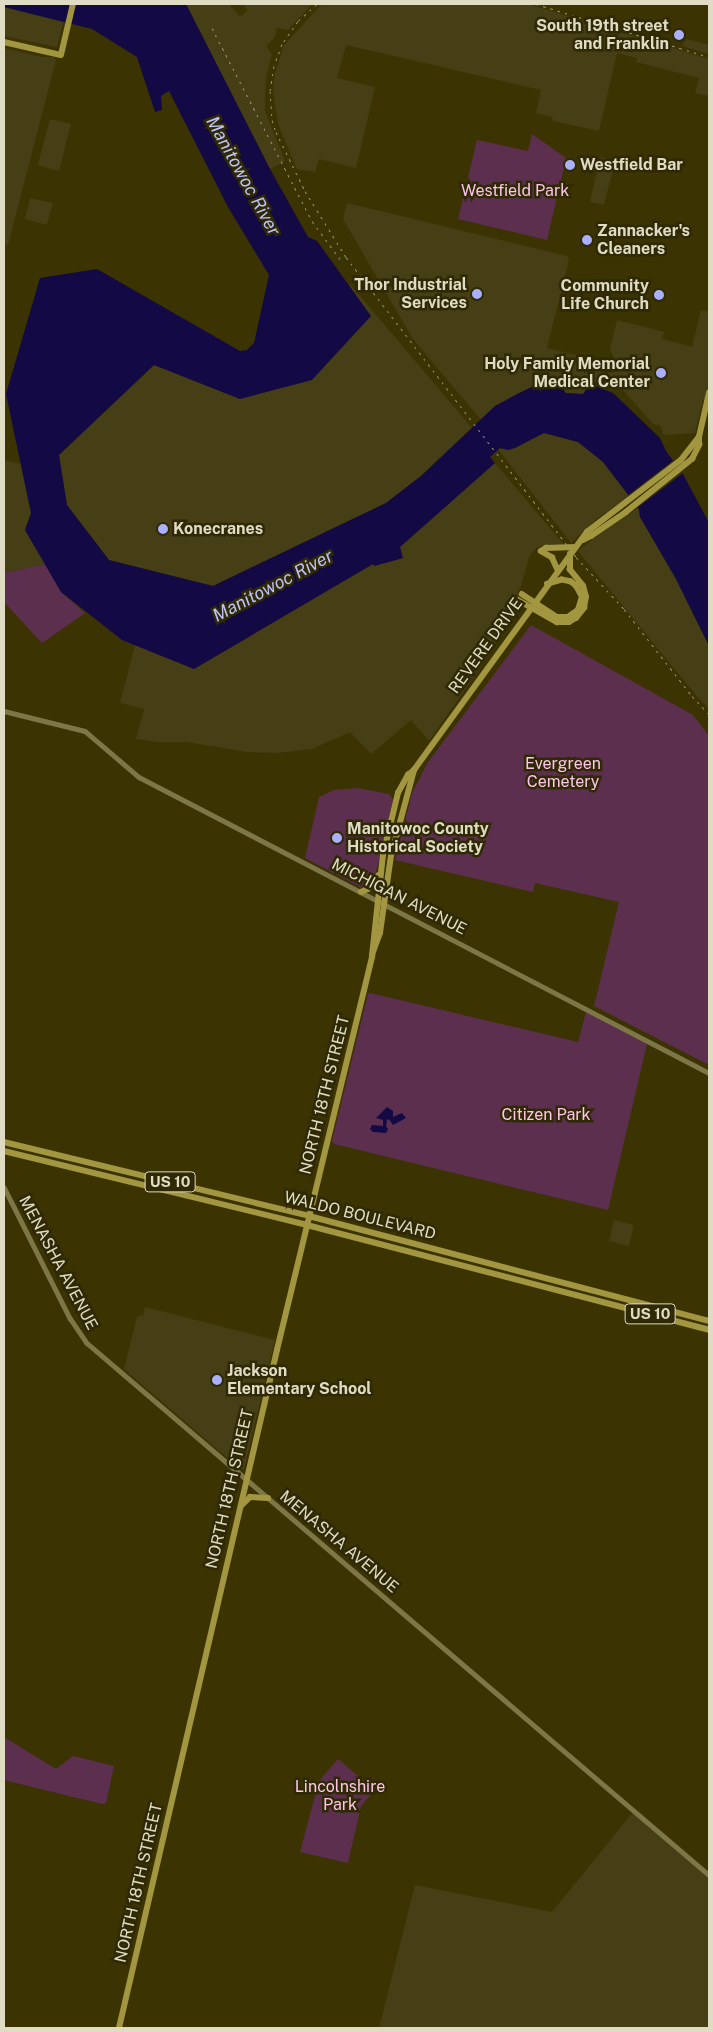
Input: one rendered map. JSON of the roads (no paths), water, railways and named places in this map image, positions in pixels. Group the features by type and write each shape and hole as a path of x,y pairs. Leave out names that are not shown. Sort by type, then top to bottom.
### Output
{"main road":[{"path":"4,42 61,55 73,4"},
{"name":"REVERE DRIVE","path":"398,793 408,775 414,770 575,547 634,505 694,456 699,444 709,393"},
{"name":"REVERE DRIVE","path":"583,540 587,532 676,464 699,437"},
{"path":"558,570 552,556 541,552 546,548 575,547"},
{"path":"548,584 562,580 571,582 576,586 582,597 578,610 568,617 557,617 520,597 556,622 569,622 576,618 584,608 586,597 583,586 570,570 570,554"},
{"name":"REVERE DRIVE","path":"406,795 414,770"},
{"name":"NORTH 18TH STREET","path":"372,956 381,870 398,793"},
{"name":"NORTH 18TH STREET","path":"119,2028 309,1216 372,956 380,933 391,856 406,795"},
{"path":"361,892 372,887 381,870"},
{"name":"WALDO BOULEVARD","path":"4,1142 309,1216 709,1320"},
{"name":"WALDO BOULEVARD","path":"4,1151 307,1225 709,1330"},
{"path":"241,1507 250,1497 268,1498"}],"street":[{"name":"MICHIGAN AVENUE","path":"4,711 85,731 139,777 709,1073"},
{"name":"MENASHA AVENUE","path":"4,1187 70,1318 87,1342 709,1875"}],"water":[{"name":"Manitowoc River","path":"4,4 186,4 270,169 308,237 317,241 371,316 312,380 240,399 154,365 59,455 67,505 109,560 213,586 386,503 421,476 495,406 519,393 538,384 556,380 566,393 583,394 590,384 613,393 660,438 666,451 683,474 709,523 709,646 676,579 640,517 639,509 603,462 578,442 544,433 515,448 508,450 500,448 490,457 495,463 400,547 403,558 374,566 373,564 194,669 122,640 61,592 25,530 31,513 6,394 40,278 97,269 240,351 247,350 254,343 269,275 228,207 169,91 161,96 162,110 155,112 137,57 92,29 4,7"},
{"path":"387,1107 393,1111 393,1117 402,1113 406,1118 393,1125 389,1119 387,1120 386,1126 388,1129 386,1133 373,1132 370,1129 372,1125 383,1126 383,1120 376,1118"}],"railway":[{"path":"317,4 298,21 282,44 274,66 270,91 272,120 276,132 305,191 346,257 576,557 624,609 692,696 709,714"},
{"path":"536,4 709,57"},
{"path":"212,28 312,221 340,259"}],"place":[{"name":"South 19th street and Franklin","path":"679,35"},
{"name":"Westfield Bar","path":"570,165"},
{"name":"Zannacker's Cleaners","path":"587,240"},
{"name":"Thor Industrial Services","path":"477,294"},
{"name":"Community Life Church","path":"659,295"},
{"name":"Holy Family Memorial Medical Center","path":"661,373"},
{"name":"Konecranes","path":"163,529"},
{"name":"Manitowoc County Historical Society","path":"337,838"},
{"name":"Jackson Elementary School","path":"217,1380"}],"park label":[{"name":"Westfield Park","path":"515,191"},
{"name":"Evergreen Cemetery","path":"563,773"},
{"name":"Citizen Park","path":"546,1115"},
{"name":"Lincolnshire Park","path":"340,1796"}]}
